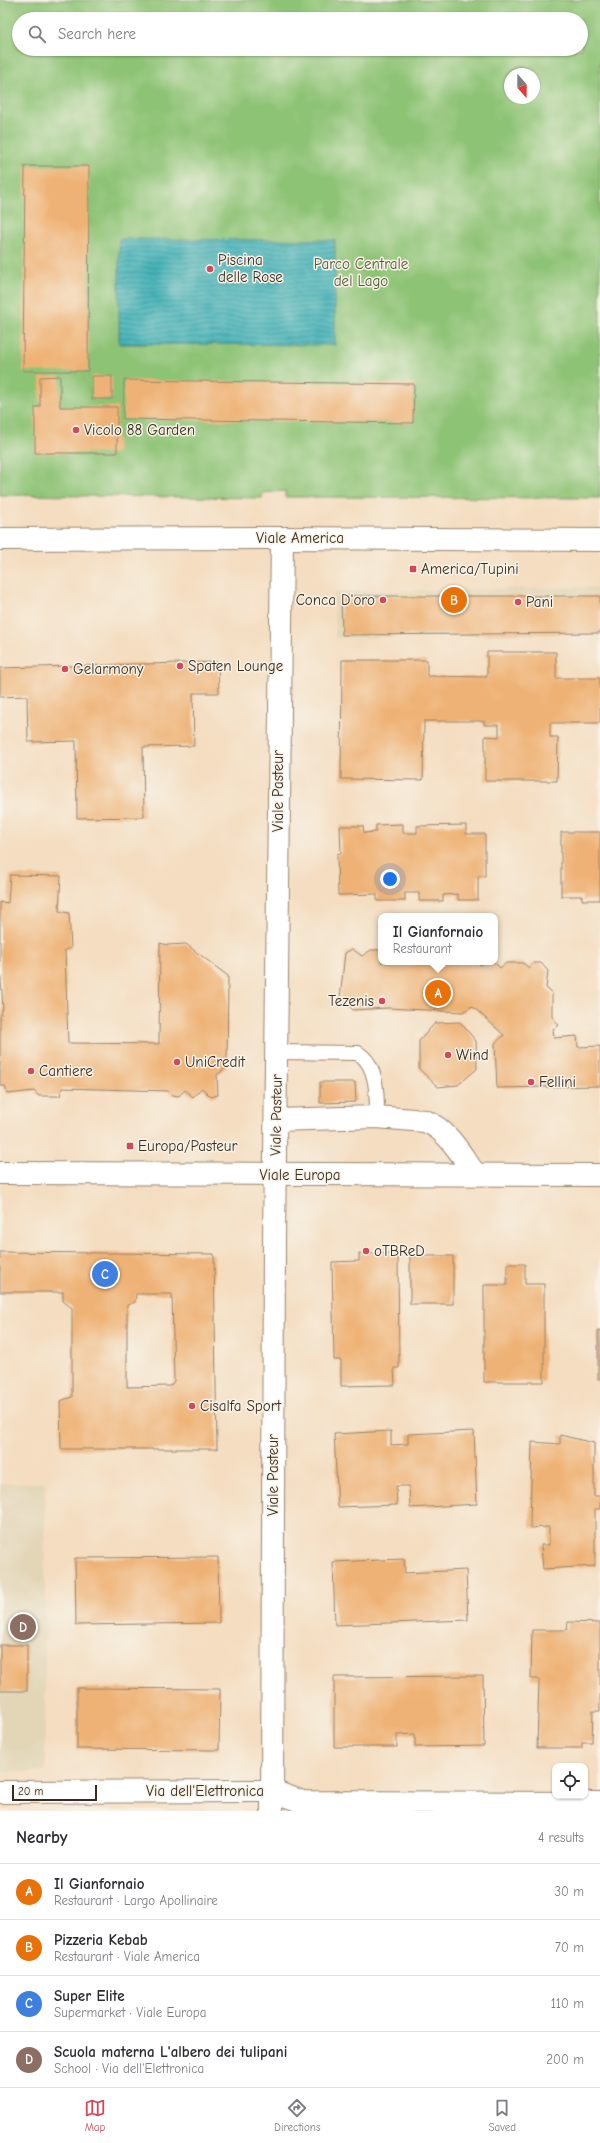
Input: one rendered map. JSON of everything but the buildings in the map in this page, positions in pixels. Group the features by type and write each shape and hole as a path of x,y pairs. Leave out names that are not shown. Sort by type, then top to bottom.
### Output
{"street":[{"name":"Viale America","path":"0,540 282,538 600,540"},
{"name":"Viale Pasteur","path":"272,1801 275,1175 282,538"},
{"path":"276,1120 377,1117 418,1119 432,1124 444,1133 474,1174"},
{"name":"Viale Europa","path":"0,1173 600,1175"},
{"name":"Via dell'Elettronica","path":"0,1792 303,1802 600,1803"}],"lane":[{"path":"276,1052 358,1053 362,1055 370,1069 376,1085 377,1117"}],"shaded area":[{"path":"600,587 600,634 335,638 334,592"},
{"path":"0,1483 45,1483 45,1771 0,1772"}],"green space":[{"name":"Parco Centrale del Lago","path":"0,0 600,0 600,498 285,497 285,491 263,493 262,498 0,495"}],"water":[{"path":"119,239 335,240 335,345 119,344"}],"place":[{"name":"Piscina delle Rose","path":"210,269"},
{"name":"Vicolo 88 Garden","path":"76,430"},
{"name":"America/Tupini","path":"413,569"},
{"name":"Conca D'oro","path":"383,600"},
{"name":"Pizzeria Kebab","path":"454,600"},
{"name":"Pani","path":"518,602"},
{"name":"Spaten Lounge","path":"180,666"},
{"name":"Gelarmony","path":"65,669"},
{"name":"Il Gianfornaio","path":"438,993"},
{"name":"Tezenis","path":"382,1001"},
{"name":"Wind","path":"448,1055"},
{"name":"UniCredit","path":"177,1062"},
{"name":"Cantiere","path":"31,1071"},
{"name":"Fellini","path":"531,1082"},
{"name":"Europa/Pasteur","path":"130,1146"},
{"name":"oTBReD","path":"366,1251"},
{"name":"Super Elite","path":"105,1274"},
{"name":"Cisalfa Sport","path":"192,1406"},
{"name":"Scuola materna L'albero dei tulipani","path":"23,1627"}]}
